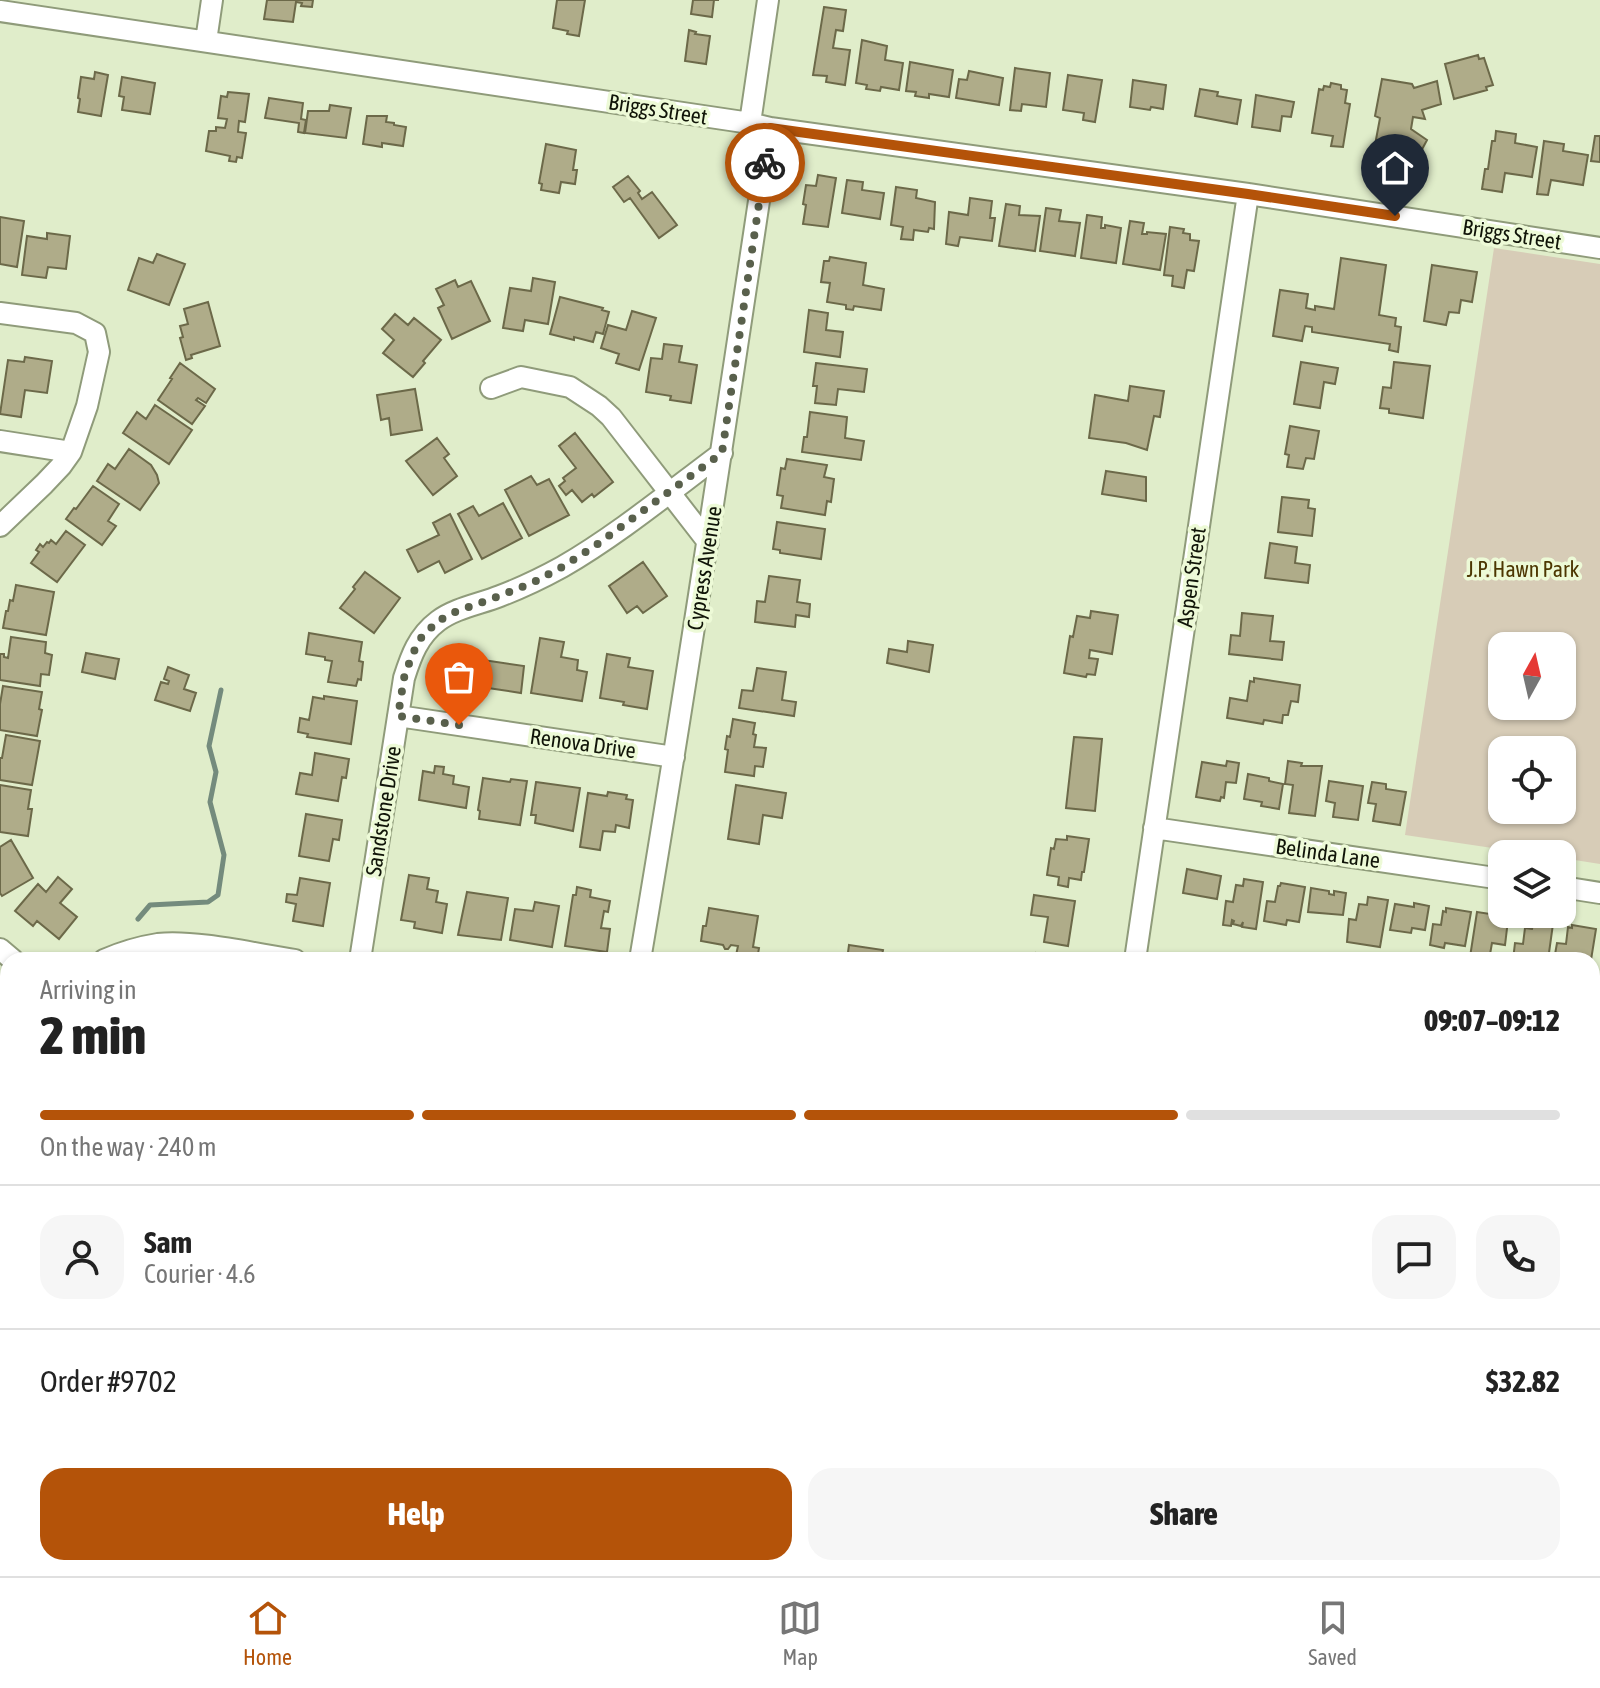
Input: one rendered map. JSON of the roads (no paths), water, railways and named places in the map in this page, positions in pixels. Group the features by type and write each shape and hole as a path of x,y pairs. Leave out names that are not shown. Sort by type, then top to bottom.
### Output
{"street":[{"path":"206,41 212,0"},
{"path":"750,123 768,0"},
{"name":"Briggs Street","path":"0,11 28,7 206,41 770,128 1248,194 1600,248"},
{"name":"Cypress Avenue","path":"641,952 722,453 770,128"},
{"name":"Aspen Street","path":"1136,952 1248,194"},
{"path":"0,313 76,323 95,333 99,352 81,428 71,452 61,466 0,526"},
{"path":"491,388 521,377 570,387 599,406 611,417 708,542"},
{"path":"0,441 71,452"},
{"name":"Sandstone Drive","path":"361,952 404,678 421,638 438,621 455,612 513,591 562,567 722,453"},
{"name":"Renova Drive","path":"398,716 674,757"},
{"name":"Belinda Lane","path":"1154,828 1488,877"},
{"path":"1576,889 1600,893"},
{"path":"124,952 160,944 240,952"}],"waterway":[{"path":"138,919 150,905 208,902 218,895 224,855 210,802 216,772 209,746 221,690"}],"park label":[{"name":"J.P. Hawn Park","path":"1523,569"}]}
